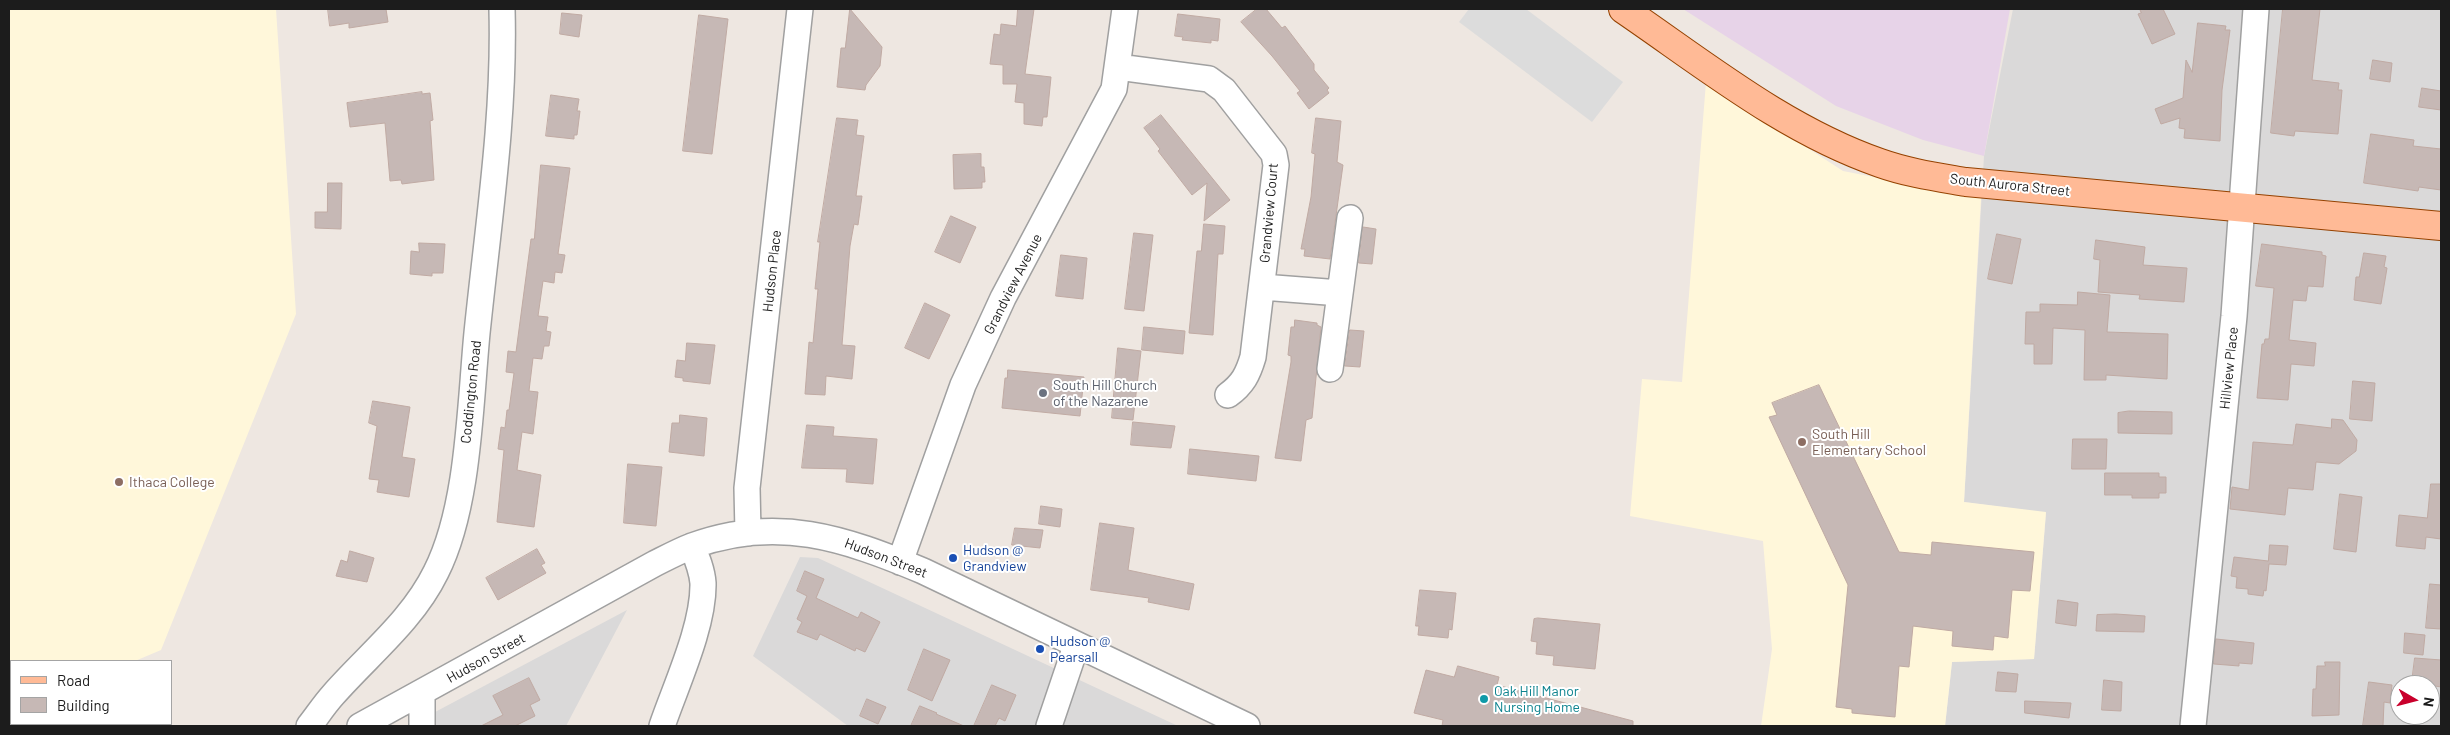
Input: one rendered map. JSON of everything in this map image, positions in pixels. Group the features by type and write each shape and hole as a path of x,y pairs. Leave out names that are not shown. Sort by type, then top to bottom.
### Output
{"main road":[{"name":"South Aurora Street","path":"1623,9 1760,104 1818,136 1881,164 1916,173 1966,182 2441,226"}],"street":[{"name":"Coddington Road","path":"309,726 332,696 420,602 437,570 454,527 464,468 500,111 503,44 502,9"},
{"name":"Hudson Place","path":"748,533 747,488 800,9"},
{"name":"Grandview Avenue","path":"900,562 963,385 1003,298 1107,106 1114,89 1125,9"},
{"name":"Hillview Place","path":"2193,726 2216,512 2242,208 2256,9"},
{"name":"Grandview Court","path":"1118,67 1208,79 1216,83 1224,90 1274,154 1276,165 1253,357 1248,373 1240,386 1228,395"},
{"path":"1330,369 1350,218"},
{"path":"1262,287 1340,293"},
{"name":"Hudson Street","path":"360,726 654,564 692,546 748,533 780,531 815,535 865,547 1247,726"},
{"path":"662,726 696,630 702,601 703,582 692,546"},
{"path":"1049,726 1076,646"},
{"path":"422,693 422,726"}],"shaded area":[{"name":"Ithaca College","path":"9,9 276,9 296,314 161,650 137,660 10,660 9,718"},
{"path":"1469,9 1526,9 1623,82 1592,122 1459,22"},
{"path":"1683,9 2010,9 1984,156 1923,140 1836,106"},
{"path":"2013,9 2441,9 2441,726 1945,726 1952,662 2034,659 2046,513 1964,502 1984,156"},
{"name":"South Hill Elementary School","path":"1706,82 1843,171 1981,198 1964,502 2046,512 2034,659 1952,662 1945,726 1761,726 1772,649 1763,541 1630,516 1642,379 1682,382"},
{"path":"800,557 818,558 1178,726 848,726 753,656"},
{"path":"627,610 566,726 410,726 437,711"}],"building":[{"path":"328,9 386,9 388,22 349,28 349,23 330,26"},
{"path":"850,9 882,47 880,66 866,85 865,90 837,87 841,48 845,48"},
{"path":"1018,9 1034,9 1025,74 1051,77 1047,117 1043,117 1042,126 1024,124 1024,103 1015,102 1017,84 1003,84 1003,65 990,64 994,34 1000,35 1001,24 1016,26"},
{"path":"1257,9 1266,9 1282,28 1285,26 1314,64 1314,70 1329,88 1327,90 1329,93 1309,109 1297,93 1300,91 1241,22"},
{"path":"2140,9 2163,9 2175,34 2152,44 2138,14 2141,13"},
{"path":"2283,9 2320,9 2312,80 2339,83 2338,90 2342,90 2338,134 2295,131 2294,136 2271,133"},
{"path":"562,13 582,15 579,37 560,34"},
{"path":"1178,14 1220,19 1218,41 1211,40 1211,43 1182,40 1183,37 1175,36"},
{"path":"699,15 728,19 712,154 683,151"},
{"path":"2198,23 2226,26 2225,30 2230,30 2222,90 2220,141 2184,138 2185,129 2179,128 2180,118 2161,124 2155,109 2183,98 2186,60 2192,72"},
{"path":"2373,60 2392,63 2390,82 2370,79"},
{"path":"2422,88 2441,91 2441,110 2419,107"},
{"path":"422,92 422,94 430,93 433,120 430,121 434,180 402,184 401,180 390,181 385,123 350,127 347,103"},
{"path":"551,95 579,99 577,111 580,111 577,135 574,135 574,139 546,136"},
{"path":"1161,115 1230,200 1204,221 1207,183 1192,195 1158,151 1160,149 1144,128"},
{"path":"837,118 858,120 856,135 864,136 856,196 862,196 858,225 854,224 850,246 842,345 855,346 852,379 826,376 825,395 805,394 809,342 813,343 818,289 815,289 820,242 818,242"},
{"path":"1316,118 1341,121 1337,162 1343,165 1330,259 1304,256 1305,249 1301,249 1311,197 1315,154 1312,153"},
{"path":"2371,134 2414,140 2413,146 2441,149 2441,190 2419,187 2418,191 2364,183"},
{"path":"981,154 981,167 984,167 985,182 982,182 982,188 954,189 953,155"},
{"path":"541,165 570,168 558,254 565,255 562,273 555,272 554,283 543,281 538,316 548,317 546,331 551,332 549,346 544,346 542,359 533,358 529,391 538,392 533,434 522,432 517,470 541,475 534,527 497,522 504,450 498,449 501,427 505,428 507,410 509,410 514,373 506,372 508,351 516,352 531,239 534,239"},
{"path":"328,183 342,183 341,229 315,228 315,212 327,212"},
{"path":"951,216 976,227 960,263 935,252"},
{"path":"1204,224 1225,226 1223,254 1218,254 1213,335 1189,333 1197,251 1201,251"},
{"path":"1363,227 1376,229 1372,264 1359,263"},
{"path":"1134,233 1153,235 1144,311 1125,309"},
{"path":"1997,234 2021,239 2012,284 1988,279"},
{"path":"2096,240 2145,247 2143,265 2187,268 2184,302 2139,299 2140,295 2098,292 2100,260 2094,259"},
{"path":"419,243 445,244 443,273 432,273 432,276 410,274 411,251 419,252"},
{"path":"2262,244 2322,252 2322,255 2326,256 2323,287 2308,286 2306,301 2293,300 2289,340 2316,343 2314,366 2291,364 2288,400 2257,398 2262,344 2264,344 2265,339 2269,339 2274,288 2256,286"},
{"path":"2364,253 2386,256 2384,267 2387,268 2381,304 2354,300 2356,277 2359,277"},
{"path":"1061,255 1087,258 1083,299 1056,296"},
{"path":"2078,292 2110,295 2107,332 2168,334 2167,379 2106,375 2106,380 2084,380 2085,330 2053,328 2052,364 2034,364 2034,344 2025,344 2026,312 2040,312 2040,304 2077,305"},
{"path":"925,303 950,315 929,359 905,348"},
{"path":"1295,320 1317,323 1321,327 1312,418 1306,420 1301,461 1275,458 1291,362 1291,356 1288,355 1291,327 1294,327"},
{"path":"1144,327 1185,331 1183,354 1142,350"},
{"path":"1350,330 1364,331 1360,367 1345,366"},
{"path":"687,343 715,345 710,384 683,381 683,378 675,377 677,360 685,361"},
{"path":"1118,348 1141,351 1133,420 1112,418"},
{"name":"South Hill Church of the Nazarene","path":"1008,370 1084,377 1080,416 1002,408 1005,378 1007,378"},
{"path":"2353,381 2375,383 2372,421 2350,419"},
{"path":"1819,385 1899,552 1931,555 1932,542 2034,552 2030,591 2012,590 2008,638 1994,636 1993,650 1952,646 1953,631 1913,626 1909,667 1899,666 1895,717 1852,713 1852,709 1836,707 1848,585 1769,417 1777,415 1772,403"},
{"path":"373,401 410,407 402,457 415,459 409,497 377,492 379,480 369,479 377,426 369,423"},
{"path":"2129,411 2172,412 2172,434 2118,433 2118,413"},
{"path":"680,415 707,418 704,456 669,452 672,423 679,423"},
{"path":"2332,419 2343,420 2357,440 2356,451 2339,464 2316,462 2313,490 2288,488 2285,515 2230,509 2232,487 2249,490 2253,442 2293,445 2296,424 2331,428"},
{"path":"1133,422 1175,426 1171,448 1131,445"},
{"path":"807,425 834,427 833,436 877,439 873,484 846,482 847,469 802,468"},
{"path":"2073,439 2107,439 2106,469 2072,469"},
{"path":"1190,449 1259,456 1256,481 1188,474"},
{"path":"628,464 662,467 656,526 624,523"},
{"path":"2105,473 2159,473 2159,477 2166,477 2166,493 2159,493 2159,498 2105,495"},
{"path":"2431,484 2441,484 2441,539 2426,537 2425,549 2396,546 2399,515 2427,518"},
{"path":"2340,494 2362,497 2356,552 2334,549"},
{"path":"1041,506 1062,509 1060,527 1039,524"},
{"path":"1100,523 1134,528 1128,570 1194,584 1189,610 1148,602 1149,598 1091,590"},
{"path":"1015,528 1043,530 1040,548 1012,545"},
{"path":"2270,545 2288,546 2286,565 2269,564 2266,591 2264,590 2263,596 2248,594 2248,589 2236,588 2237,577 2231,576 2234,557 2268,561"},
{"path":"537,549 545,563 541,565 546,573 498,600 486,578"},
{"path":"350,551 374,558 367,582 336,576 341,560 347,562"},
{"path":"805,571 824,579 816,598 858,618 861,612 880,622 865,652 856,648 855,651 820,634 817,640 797,632 802,622 797,619 807,596 797,591"},
{"path":"2430,584 2441,585 2441,629 2426,628"},
{"path":"1420,590 1456,593 1452,630 1449,629 1448,638 1418,635 1419,626 1416,626"},
{"path":"2058,600 2078,603 2076,626 2056,623"},
{"path":"2097,615 2145,616 2144,632 2096,631"},
{"path":"1534,619 1600,624 1595,669 1553,665 1554,656 1536,654 1537,642 1531,641"},
{"path":"2405,633 2425,635 2423,655 2404,653"},
{"path":"2216,639 2254,643 2252,664 2239,663 2239,666 2214,664"},
{"path":"924,649 950,660 932,701 908,690"},
{"path":"2415,658 2441,660 2441,687 2440,675 2413,675"},
{"path":"2325,662 2340,662 2339,715 2312,716 2313,689 2316,689 2317,666 2325,666"},
{"name":"Oak Hill Manor Nursing Home","path":"1458,666 1499,677 1497,685 1633,721 1633,726 1442,726 1443,720 1414,713 1426,670 1454,677"},
{"path":"1998,672 2018,674 2016,692 1996,691"},
{"path":"529,678 540,700 530,705 535,716 515,726 481,726 503,715 493,696"},
{"path":"2104,680 2122,682 2121,711 2102,710"},
{"path":"2369,682 2390,685 2390,703 2384,702 2383,726 2363,726"},
{"path":"992,685 1016,695 1005,721 999,718 995,726 974,726"},
{"path":"867,699 886,707 878,724 860,716"},
{"path":"2025,701 2071,703 2069,718 2025,713"},
{"path":"920,706 936,714 964,726 911,726"}],"place":[{"name":"South Hill Church of the Nazarene","path":"1043,393"},
{"name":"South Hill Elementary School","path":"1802,442"},
{"name":"Ithaca College","path":"119,482"},
{"name":"Hudson @ Grandview","path":"953,558"},
{"name":"Hudson @ Pearsall","path":"1040,649"},
{"name":"Oak Hill Manor Nursing Home","path":"1484,699"}]}
